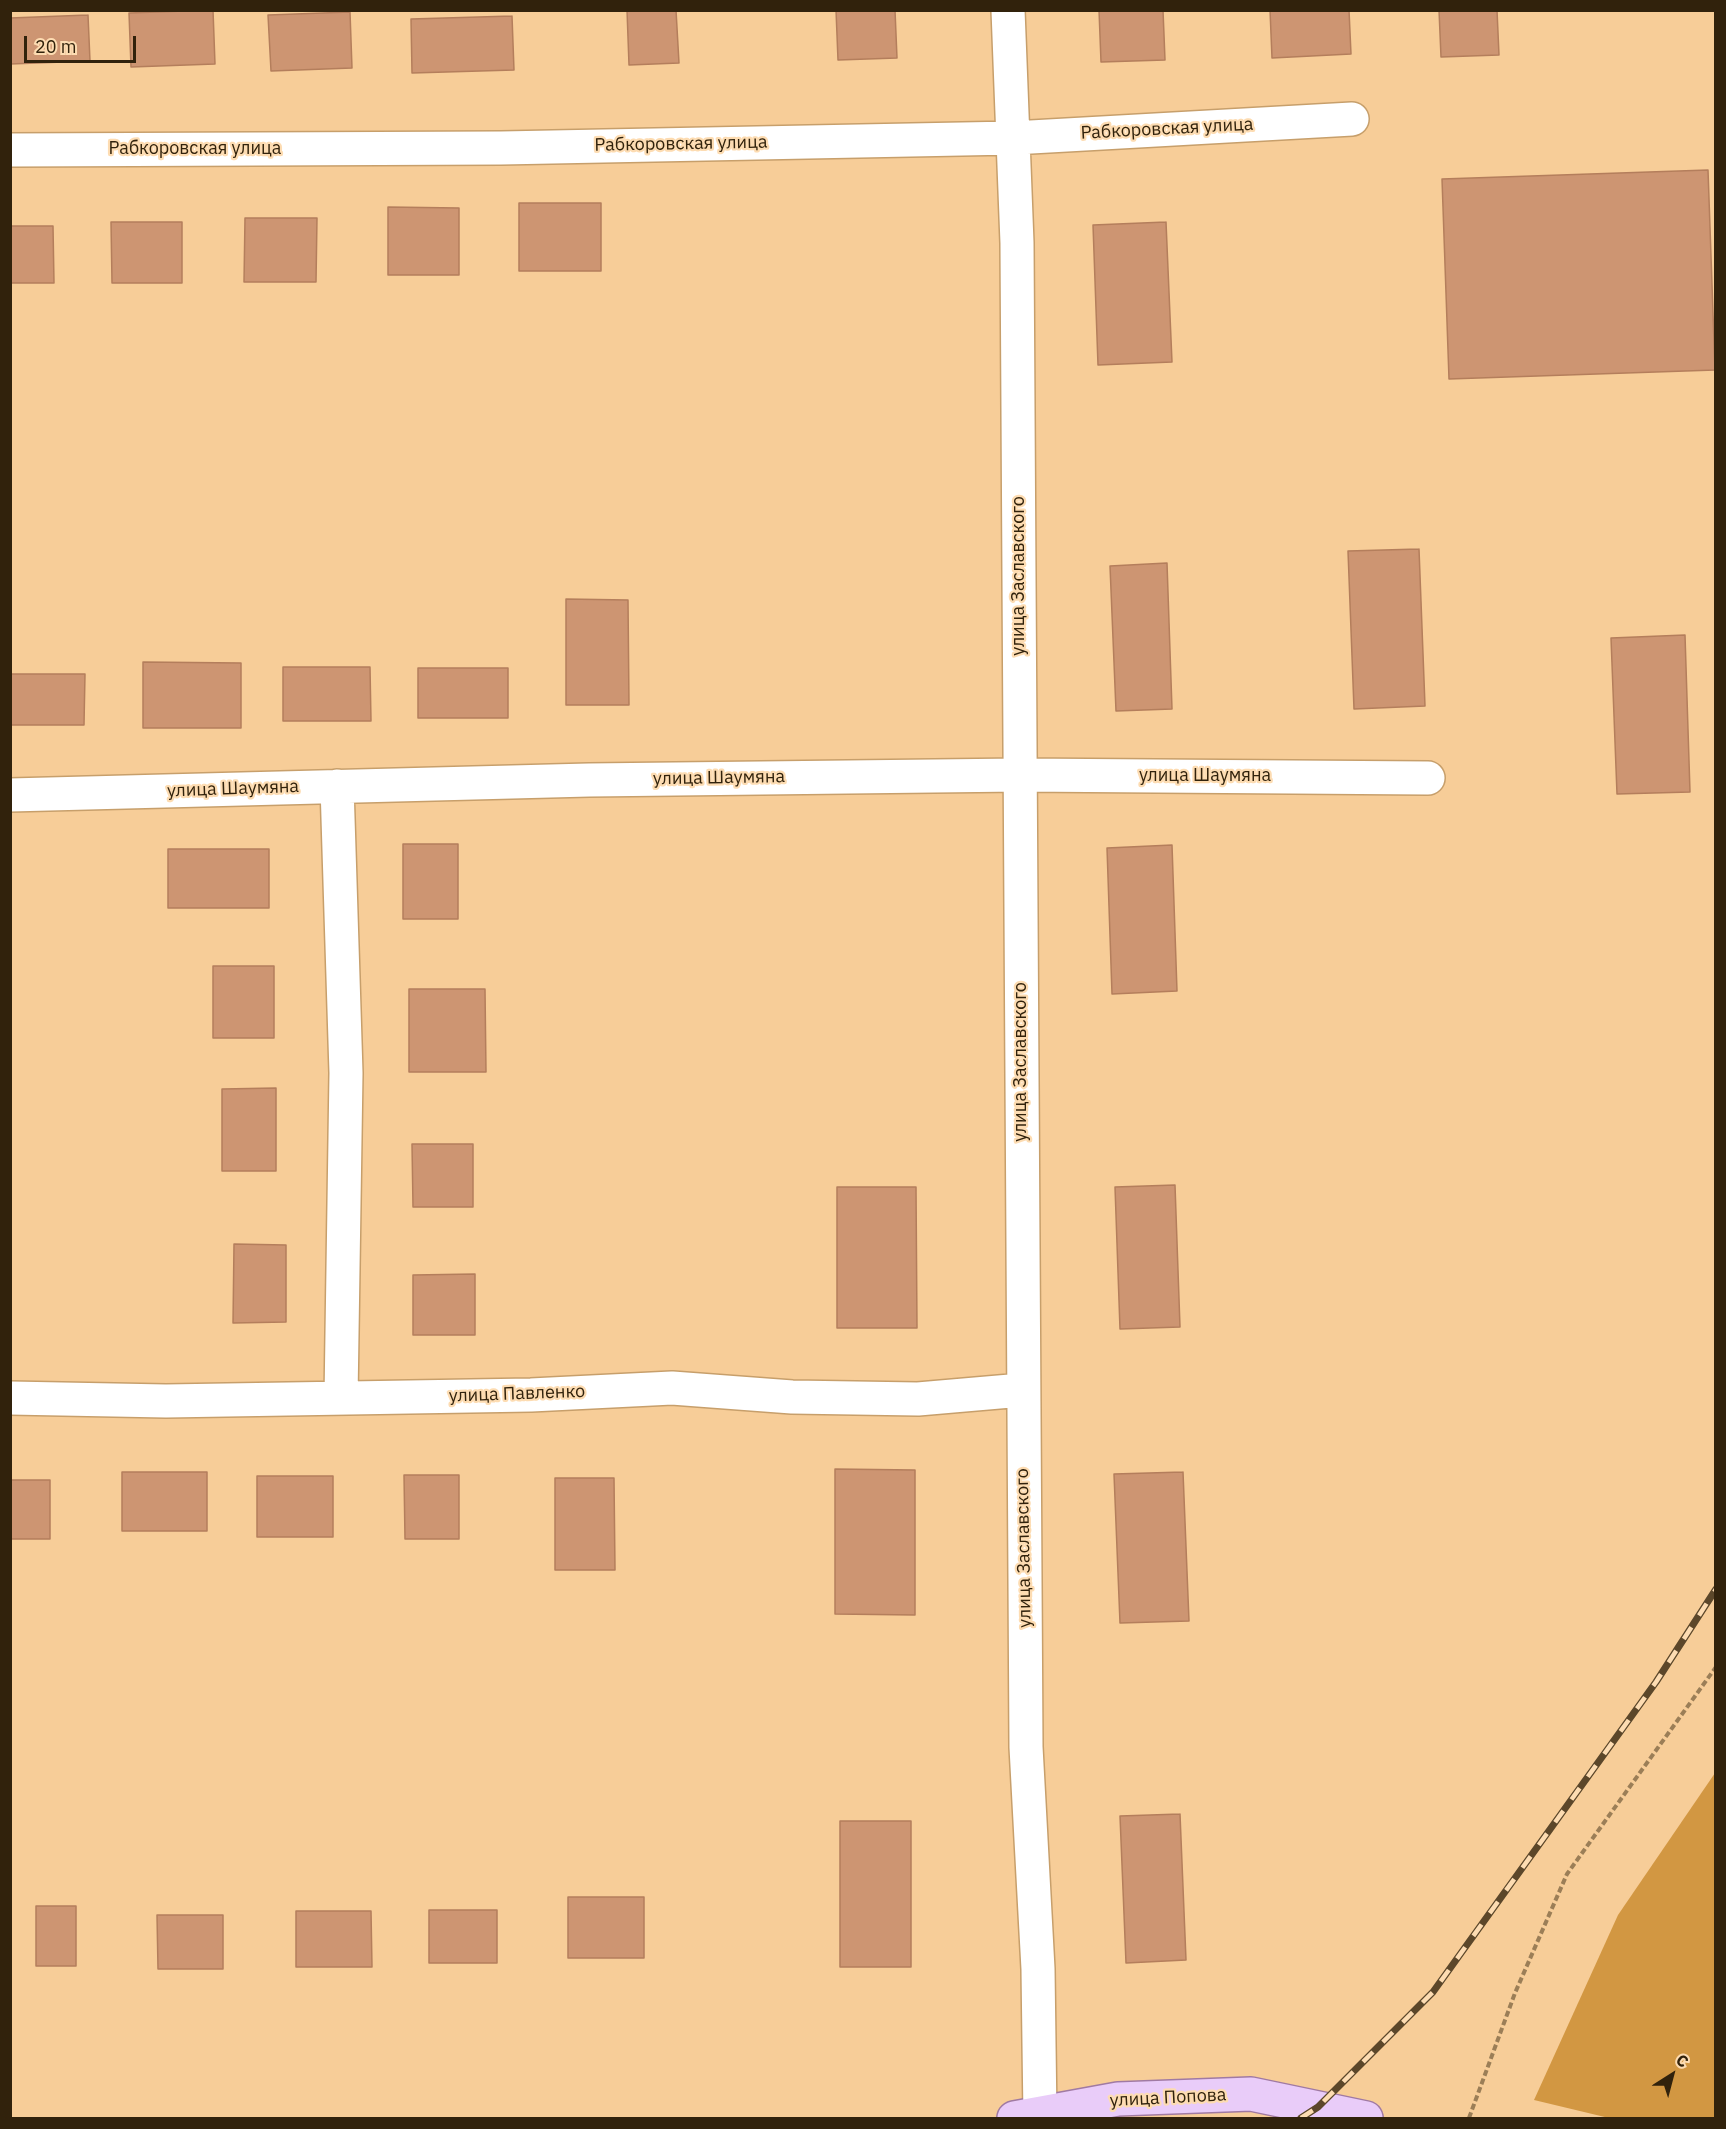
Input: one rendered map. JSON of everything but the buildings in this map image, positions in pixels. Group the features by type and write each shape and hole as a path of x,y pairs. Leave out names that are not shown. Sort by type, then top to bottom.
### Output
{"main road":[{"name":"улица Попова","path":"1031,2117 1118,2099 1251,2094 1366,2118"}],"street":[{"name":"улица Заславского","path":"1008,10 1017,255 1022,1390 1026,1747 1038,1969 1031,2117"},
{"name":"Рабкоровская улица","path":"10,150 501,148 1013,138 1352,119"},
{"name":"улица Шаумяна","path":"10,795 589,780 1020,775 1428,778"},
{"path":"337,786 346,1072 341,1398"},
{"name":"улица Павленко","path":"10,1398 166,1401 531,1395 672,1388 792,1397 918,1399 1022,1390"}],"path":[{"path":"1469,2118 1515,1993 1567,1874 1716,1667"}],"shaded area":[{"path":"1715,1773 1715,2118 1609,2118 1534,2100 1618,1915"}],"railway":[{"path":"1301,2118 1318,2107 1433,1992 1656,1682 1716,1589"}]}
